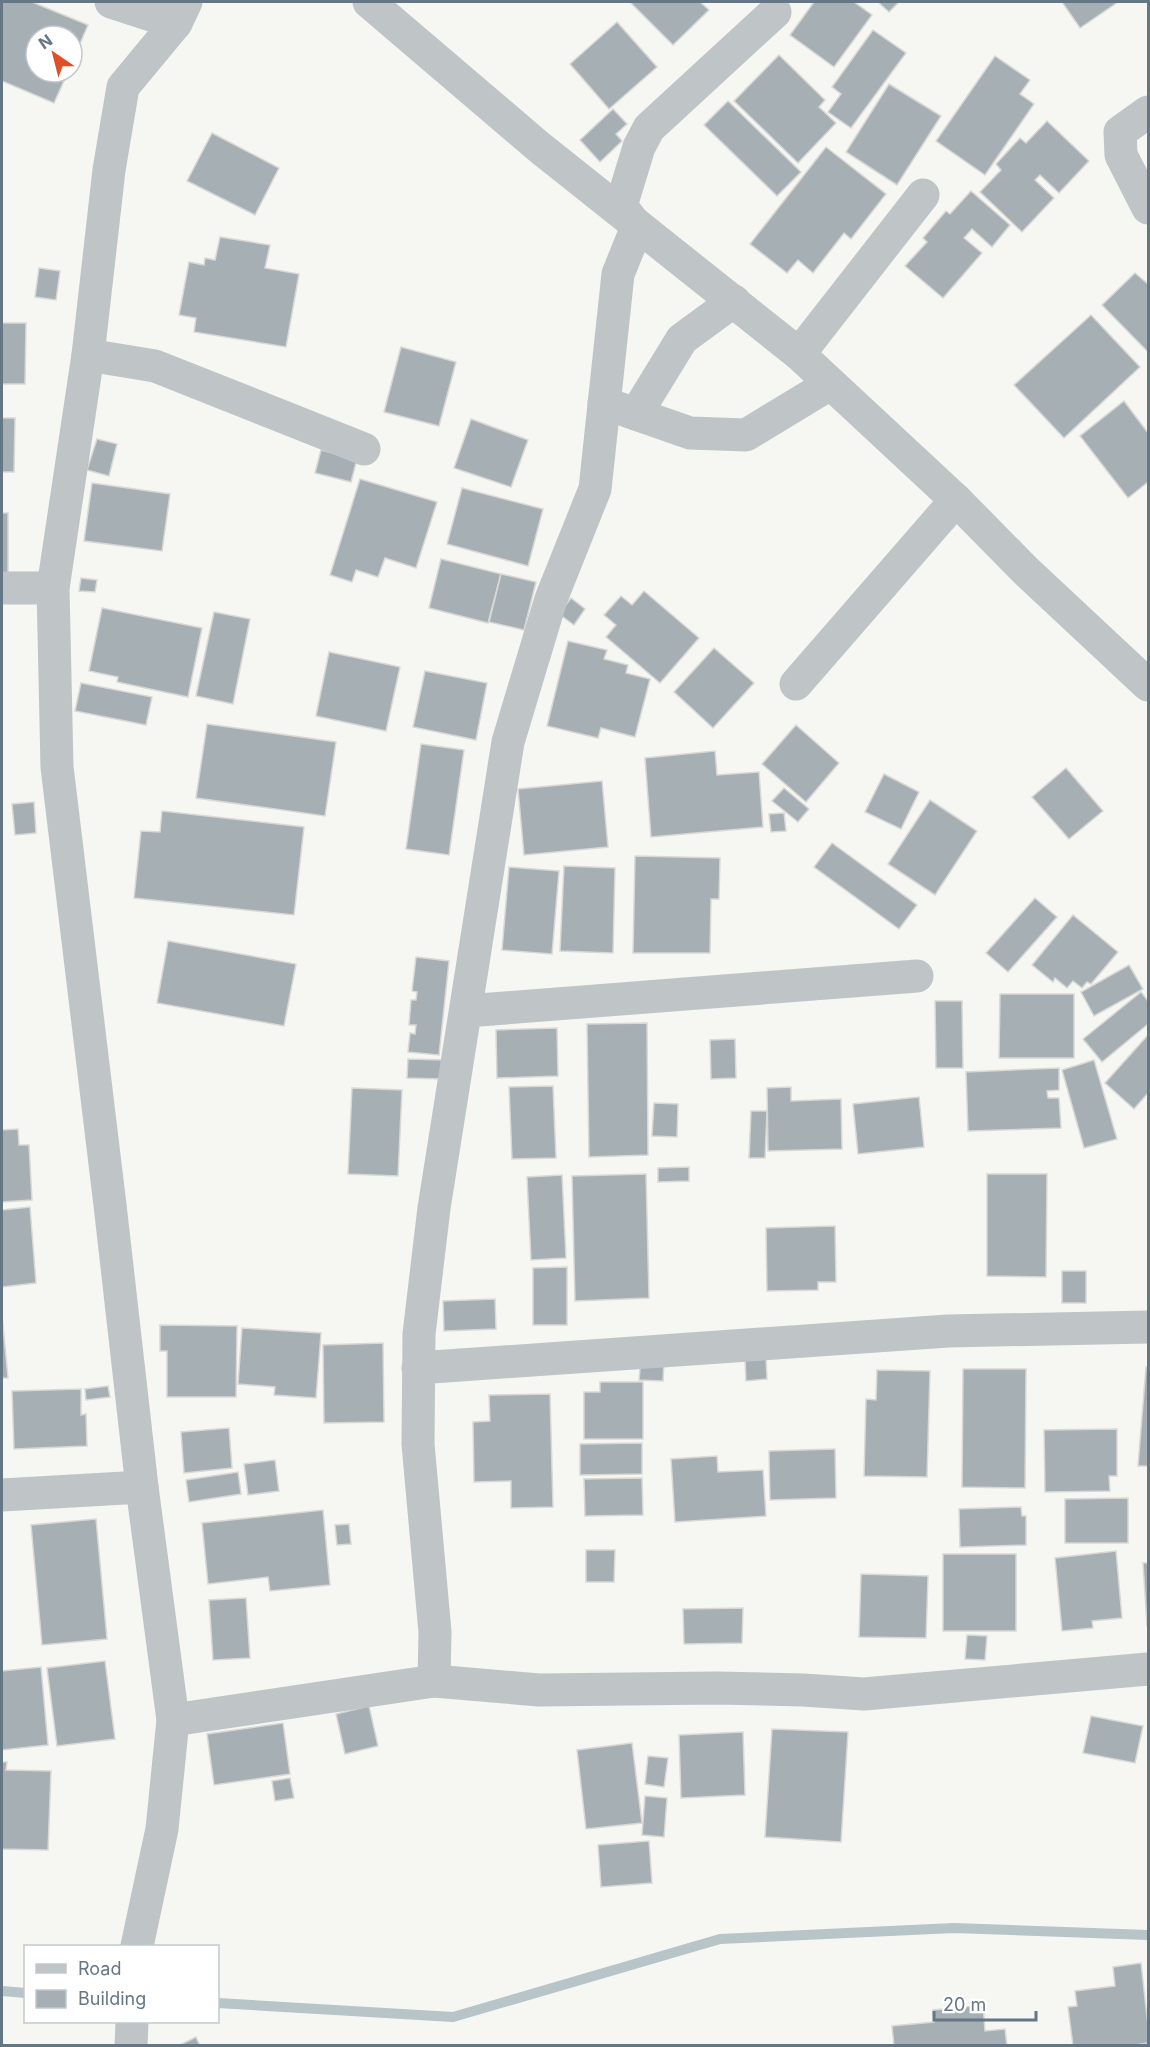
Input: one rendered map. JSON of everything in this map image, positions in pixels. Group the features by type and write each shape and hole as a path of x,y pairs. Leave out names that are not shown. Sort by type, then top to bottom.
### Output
{"street":[{"path":"111,2 181,12"},
{"path":"137,1945 162,1829 173,1720 142,1487 57,766 53,588 88,355 109,170 123,87 181,12 205,2"},
{"path":"369,2 539,147 799,354 1149,685"},
{"path":"637,226 621,206 639,147 649,128 776,12"},
{"path":"1149,112 1120,132 1121,155 1149,208"},
{"path":"799,354 922,195"},
{"path":"434,1682 435,1632 418,1444 418,1368 419,1334 434,1208 508,742 551,599 595,489 618,274 637,226"},
{"path":"636,414 682,339 734,301"},
{"path":"88,355 155,366 364,448"},
{"path":"604,403 690,433 746,435 830,384"},
{"path":"796,684 956,500"},
{"path":"2,588 53,588"},
{"path":"466,1011 917,976"},
{"path":"418,1368 948,1331 1149,1328"},
{"path":"2,1495 142,1487"},
{"path":"173,1720 434,1682 539,1690 717,1688 864,1694 1149,1669"},
{"path":"131,2046 132,2023"}],"building":[{"path":"2,2 32,2 88,25 84,34 84,24 24,24 24,84 63,84 54,103 2,81"},
{"path":"630,2 700,2 709,10 673,45"},
{"path":"814,2 854,2 872,15 834,67 790,35"},
{"path":"878,2 899,2 889,12"},
{"path":"1062,2 1118,2 1080,28"},
{"path":"617,22 657,67 609,109 570,64"},
{"path":"873,30 906,53 851,128 828,112 841,94 832,87"},
{"path":"779,55 825,100 819,107 836,123 798,163 734,101"},
{"path":"995,56 1030,80 1020,94 1034,104 985,175 936,141"},
{"path":"889,84 941,116 897,185 846,152"},
{"path":"728,101 801,172 777,196 704,125"},
{"path":"613,109 627,124 616,134 622,141 600,162 580,140"},
{"path":"1047,121 1089,161 1059,193 1040,175 1035,180 1054,198 1022,232 980,192 1001,170 996,164 1020,138 1026,143"},
{"path":"212,133 279,168 255,215 187,181"},
{"path":"826,147 886,194 851,239 844,233 813,273 798,260 787,273 750,244"},
{"path":"971,191 1010,225 992,247 972,229 964,238 982,253 943,298 905,266 927,242 923,238 946,211 950,214"},
{"path":"220,237 270,245 265,268 299,274 286,347 194,332 196,318 179,315 189,262 204,265 205,258 215,260"},
{"path":"39,268 60,271 56,300 35,297"},
{"path":"1135,273 1148,284 1148,352 1102,305"},
{"path":"1091,315 1140,367 1064,438 1014,385"},
{"path":"2,323 26,323 25,384 2,384"},
{"path":"401,347 456,362 439,426 384,412"},
{"path":"1124,401 1148,433 1148,482 1128,498 1080,436"},
{"path":"2,418 15,418 14,472 2,472"},
{"path":"471,419 528,440 511,487 454,468"},
{"path":"97,439 117,444 109,476 87,470"},
{"path":"321,450 357,459 351,482 315,473"},
{"path":"360,479 437,502 416,568 385,558 378,577 356,570 352,582 330,575"},
{"path":"92,483 170,494 162,551 84,541"},
{"path":"462,488 543,509 528,566 447,544"},
{"path":"2,513 8,513 8,575 2,575"},
{"path":"441,559 501,574 488,623 429,608"},
{"path":"501,574 536,582 524,630 489,622"},
{"path":"81,578 97,580 95,592 79,591"},
{"path":"644,591 699,638 660,683 606,637 616,625 604,615 621,596 632,605"},
{"path":"571,598 585,609 574,625 559,614"},
{"path":"102,608 202,628 188,697 117,682 118,677 89,671"},
{"path":"214,612 250,619 233,704 196,696"},
{"path":"568,641 607,650 604,659 628,665 626,673 650,679 635,737 601,728 598,738 547,726"},
{"path":"714,648 754,683 713,728 674,692"},
{"path":"329,652 400,667 386,731 316,716"},
{"path":"425,671 487,683 476,740 413,727"},
{"path":"81,683 152,697 146,725 75,711"},
{"path":"207,724 336,742 325,816 196,798"},
{"path":"796,725 839,763 806,802 762,764"},
{"path":"421,744 464,750 449,855 406,849"},
{"path":"715,751 717,775 759,772 763,827 651,837 645,758"},
{"path":"1066,768 1103,811 1069,839 1032,797"},
{"path":"884,774 919,792 901,829 865,812"},
{"path":"602,781 608,847 524,855 518,789"},
{"path":"784,788 809,809 798,822 772,801"},
{"path":"930,800 977,831 935,895 888,864"},
{"path":"34,802 36,833 15,835 12,804"},
{"path":"162,811 304,827 294,915 134,898 141,831 160,832"},
{"path":"784,813 786,831 771,832 769,814"},
{"path":"832,843 917,905 899,929 814,867"},
{"path":"635,856 720,858 719,899 711,899 710,953 633,953"},
{"path":"564,866 615,868 613,953 560,951"},
{"path":"509,867 559,871 552,954 502,950"},
{"path":"1035,898 1057,917 1008,972 986,953"},
{"path":"1073,915 1118,952 1091,984 1087,982 1082,988 1073,981 1067,988 1055,978 1053,982 1032,965"},
{"path":"168,941 296,964 284,1026 157,1003"},
{"path":"416,957 449,961 439,1055 408,1052 410,1033 415,1034 416,1025 409,1025 411,1000 416,1000 417,992 412,991"},
{"path":"1129,965 1143,989 1094,1016 1081,992"},
{"path":"1141,992 1148,1001 1148,1024 1102,1062 1083,1039"},
{"path":"1000,994 1074,994 1074,1058 999,1058"},
{"path":"935,1001 962,1001 963,1068 936,1068"},
{"path":"647,1023 648,1155 589,1157 587,1024"},
{"path":"557,1028 558,1076 497,1078 496,1030"},
{"path":"1148,1035 1148,1093 1134,1109 1105,1083"},
{"path":"735,1039 736,1078 711,1079 710,1040"},
{"path":"408,1059 443,1060 441,1079 407,1078"},
{"path":"1094,1060 1117,1139 1084,1148 1062,1070"},
{"path":"1059,1068 1059,1090 1047,1091 1048,1098 1059,1098 1061,1128 968,1131 966,1072"},
{"path":"553,1086 556,1158 512,1159 509,1087"},
{"path":"791,1087 791,1101 841,1099 842,1149 768,1151 767,1088"},
{"path":"352,1088 402,1090 398,1176 348,1174"},
{"path":"919,1097 924,1147 858,1154 853,1104"},
{"path":"654,1103 678,1104 677,1137 652,1136"},
{"path":"751,1111 767,1111 765,1158 749,1158"},
{"path":"18,1129 19,1145 29,1145 32,1200 2,1202 2,1130"},
{"path":"689,1167 689,1181 658,1182 658,1168"},
{"path":"646,1174 649,1298 575,1301 572,1176"},
{"path":"987,1174 1047,1174 1046,1277 987,1276"},
{"path":"562,1175 566,1258 531,1260 527,1177"},
{"path":"30,1207 36,1283 2,1287 2,1210"},
{"path":"835,1226 836,1282 818,1282 818,1290 767,1291 766,1228"},
{"path":"567,1267 567,1325 533,1325 533,1268"},
{"path":"1062,1271 1086,1271 1086,1303 1062,1303"},
{"path":"495,1299 496,1329 444,1331 443,1301"},
{"path":"2,1315 8,1378 2,1378"},
{"path":"160,1325 237,1326 236,1397 167,1397 167,1351 160,1351"},
{"path":"242,1328 321,1333 316,1398 274,1395 275,1387 238,1384"},
{"path":"383,1343 384,1422 324,1423 323,1345"},
{"path":"766,1358 767,1379 746,1381 745,1359"},
{"path":"641,1359 664,1361 663,1381 639,1380"},
{"path":"1146,1367 1148,1367 1148,1466 1138,1466"},
{"path":"963,1369 1026,1369 1025,1488 962,1487"},
{"path":"877,1370 930,1371 927,1477 864,1476 866,1399 876,1400"},
{"path":"600,1382 643,1382 643,1439 584,1439 584,1392 600,1392"},
{"path":"108,1386 110,1397 86,1400 85,1389"},
{"path":"81,1389 81,1415 86,1414 87,1446 14,1449 12,1391"},
{"path":"550,1394 553,1507 511,1508 511,1481 474,1482 473,1422 490,1421 489,1395"},
{"path":"229,1428 232,1468 184,1473 181,1432"},
{"path":"1117,1429 1117,1476 1109,1476 1110,1491 1045,1492 1044,1430"},
{"path":"642,1443 642,1474 580,1475 580,1444"},
{"path":"835,1449 836,1498 770,1500 769,1451"},
{"path":"717,1456 718,1472 763,1470 766,1516 675,1522 671,1459"},
{"path":"275,1460 279,1491 248,1495 244,1464"},
{"path":"238,1472 241,1494 189,1502 186,1480"},
{"path":"642,1478 643,1515 585,1516 584,1479"},
{"path":"1128,1498 1128,1543 1065,1543 1065,1499"},
{"path":"1021,1507 1022,1516 1026,1516 1026,1545 960,1547 959,1509"},
{"path":"323,1510 330,1585 270,1591 268,1577 208,1584 202,1523"},
{"path":"96,1519 107,1639 42,1645 31,1525"},
{"path":"349,1524 351,1544 337,1545 335,1525"},
{"path":"586,1550 615,1550 614,1582 586,1582"},
{"path":"1116,1551 1122,1618 1092,1621 1093,1628 1062,1631 1055,1558"},
{"path":"943,1554 1016,1554 1016,1631 943,1631"},
{"path":"1143,1563 1148,1563 1148,1626 1147,1626"},
{"path":"861,1574 928,1576 926,1638 859,1637"},
{"path":"246,1598 250,1658 213,1660 209,1600"},
{"path":"743,1608 742,1643 684,1644 683,1609"},
{"path":"967,1635 987,1636 985,1660 965,1659"},
{"path":"105,1661 115,1739 57,1746 47,1668"},
{"path":"41,1667 48,1745 2,1750 2,1671"},
{"path":"369,1706 378,1746 345,1754 336,1714"},
{"path":"1091,1716 1143,1726 1135,1763 1083,1753"},
{"path":"283,1723 290,1774 214,1785 207,1734"},
{"path":"772,1729 848,1732 841,1842 765,1837"},
{"path":"743,1732 745,1795 681,1798 679,1735"},
{"path":"632,1743 642,1823 586,1829 577,1750"},
{"path":"648,1756 668,1758 664,1787 645,1784"},
{"path":"2,1762 7,1762 6,1770 51,1771 48,1850 2,1849"},
{"path":"290,1778 294,1798 275,1801 272,1781"},
{"path":"645,1796 667,1798 664,1837 642,1835"},
{"path":"649,1841 652,1883 601,1887 598,1845"},
{"path":"1141,1963 1148,2043 1129,2046 1073,2046 1068,2007 1077,2006 1075,1991 1115,1986 1113,1967"},
{"path":"983,2005 985,2031 1005,2029 1007,2046 894,2046 892,2026 934,2022 933,2010"},
{"path":"196,2037 200,2046 178,2046"}],"waterway":[{"path":"219,2003 453,2017 720,1939 954,1928 1148,1935"},
{"path":"2,1991 24,1993"}]}
